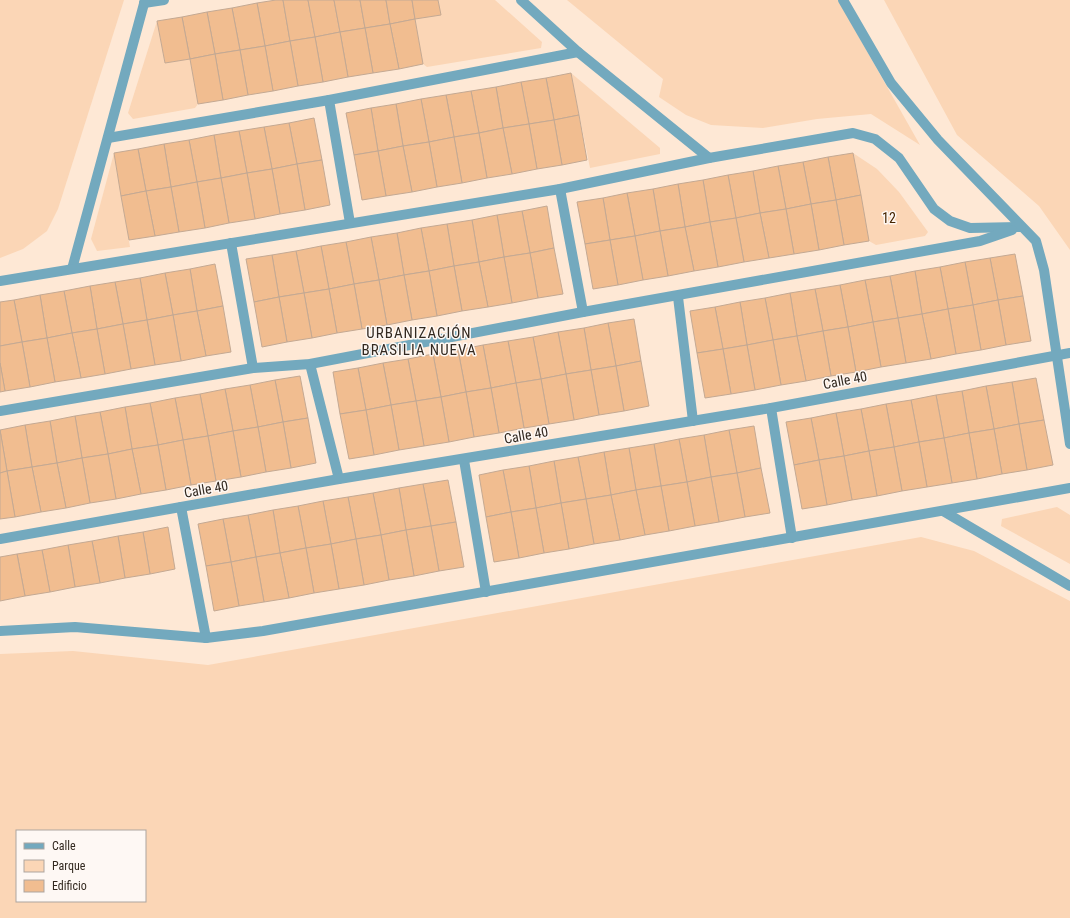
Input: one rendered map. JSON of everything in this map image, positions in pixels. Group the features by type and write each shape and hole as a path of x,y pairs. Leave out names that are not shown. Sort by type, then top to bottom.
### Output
{"street":[{"path":"72,269 144,2 164,0"},
{"path":"521,0 578,52 709,158"},
{"path":"843,0 891,83 938,140 1036,241 1044,270 1070,444"},
{"path":"108,138 329,100 578,52"},
{"path":"329,100 350,223"},
{"path":"0,281 560,188 709,158 853,133 875,139 899,158 934,209 950,221 970,228 1021,226"},
{"path":"560,188 584,312"},
{"path":"0,412 253,368 310,364 584,312 678,297 980,241 1021,226"},
{"path":"231,243 253,368"},
{"path":"678,297 694,421"},
{"name":"Calle 40","path":"0,538 338,479 464,460 771,408 1070,353"},
{"path":"310,364 338,479"},
{"path":"771,408 792,538"},
{"path":"464,460 486,592"},
{"path":"0,631 75,627 206,638 263,631 1070,488"},
{"path":"181,507 206,638"},
{"path":"943,511 1070,586"}],"green space":[{"path":"0,0 124,0 58,209 47,231 23,249 0,258"},
{"path":"438,0 495,0 542,42 541,48 427,67 423,64 415,19 440,15"},
{"path":"567,0 838,0 920,145 871,114 817,119 763,128 711,125 686,115 659,97 663,79"},
{"path":"884,0 1070,0 1070,250 1039,206 957,135"},
{"path":"157,21 165,63 190,59 198,104 195,108 133,119 128,113"},
{"path":"571,73 660,148 660,154 590,168"},
{"path":"114,153 130,247 97,251 91,239"},
{"name":"12","path":"853,153 877,169 899,192 928,232 925,236 876,245 869,241"},
{"path":"1057,507 1070,515 1070,564 1001,526 1002,519"},
{"path":"921,537 974,551 1070,601 1070,918 0,918 0,654 73,651 208,665"}],"building":[{"path":"283,0 290,41 265,46 257,3"},
{"path":"283,0 308,0 315,37 290,41"},
{"path":"308,0 334,0 340,32 315,37"},
{"path":"334,0 360,0 365,28 340,32"},
{"path":"360,0 386,0 390,24 365,28"},
{"path":"386,0 412,0 415,19 390,24"},
{"path":"412,0 438,0 441,15 415,19"},
{"path":"257,3 265,46 240,50 232,8"},
{"path":"232,8 240,50 215,54 207,12"},
{"path":"207,12 215,54 190,59 182,17"},
{"path":"182,17 190,59 165,63 157,21"},
{"path":"415,19 423,64 399,69 390,24"},
{"path":"390,24 399,69 373,73 365,28"},
{"path":"365,28 373,73 348,77 340,32"},
{"path":"340,32 348,77 323,82 315,37"},
{"path":"315,37 323,82 298,86 290,41"},
{"path":"290,41 298,86 273,91 265,46"},
{"path":"265,46 273,91 248,95 240,50"},
{"path":"240,50 248,95 223,100 215,54"},
{"path":"215,54 223,100 198,104 190,59"},
{"path":"571,73 579,115 554,120 546,78"},
{"path":"546,78 554,120 529,124 521,82"},
{"path":"521,82 529,124 503,128 496,87"},
{"path":"496,87 503,128 479,133 471,91"},
{"path":"471,91 479,133 454,137 446,95"},
{"path":"446,95 454,137 429,142 421,99"},
{"path":"421,99 429,142 403,146 396,104"},
{"path":"396,104 403,146 378,151 371,108"},
{"path":"371,108 378,151 354,155 346,113"},
{"path":"579,115 587,160 562,165 554,120"},
{"path":"314,118 322,160 297,164 289,123"},
{"path":"554,120 562,165 537,169 529,124"},
{"path":"289,123 297,164 272,169 264,127"},
{"path":"529,124 537,169 512,174 503,128"},
{"path":"264,127 272,169 247,173 239,131"},
{"path":"503,128 512,174 487,178 479,133"},
{"path":"239,131 247,173 221,178 214,135"},
{"path":"479,133 487,178 462,183 454,137"},
{"path":"214,135 221,178 197,182 189,140"},
{"path":"454,137 462,183 437,187 429,142"},
{"path":"189,140 197,182 171,187 164,144"},
{"path":"429,142 437,187 412,192 403,146"},
{"path":"164,144 171,187 146,191 138,149"},
{"path":"403,146 412,192 386,196 378,151"},
{"path":"138,149 146,191 121,196 114,153"},
{"path":"378,151 386,196 362,200 354,155"},
{"path":"853,153 861,195 836,200 828,157"},
{"path":"828,157 836,200 811,204 803,162"},
{"path":"322,160 330,205 305,210 297,164"},
{"path":"803,162 811,204 786,209 778,166"},
{"path":"297,164 305,210 280,214 272,169"},
{"path":"778,166 786,209 760,213 753,171"},
{"path":"272,169 280,214 255,219 247,173"},
{"path":"753,171 760,213 736,218 728,175"},
{"path":"247,173 255,219 229,223 221,178"},
{"path":"728,175 736,218 710,222 703,180"},
{"path":"221,178 229,223 205,228 197,182"},
{"path":"703,180 710,222 685,227 678,184"},
{"path":"197,182 205,228 179,232 171,187"},
{"path":"678,184 685,227 660,231 653,189"},
{"path":"171,187 179,232 155,236 146,191"},
{"path":"653,189 660,231 635,236 627,193"},
{"path":"146,191 155,236 129,240 121,196"},
{"path":"627,193 635,236 610,240 603,198"},
{"path":"861,195 869,241 844,245 836,200"},
{"path":"603,198 610,240 585,244 577,202"},
{"path":"836,200 844,245 819,250 811,204"},
{"path":"811,204 819,250 794,254 786,209"},
{"path":"547,206 554,248 530,253 522,211"},
{"path":"786,209 794,254 769,258 760,213"},
{"path":"522,211 530,253 504,257 497,215"},
{"path":"760,213 769,258 744,262 736,218"},
{"path":"497,215 504,257 479,262 472,220"},
{"path":"736,218 744,262 718,267 710,222"},
{"path":"472,220 479,262 454,266 447,224"},
{"path":"710,222 718,267 694,271 685,227"},
{"path":"447,224 454,266 429,271 421,228"},
{"path":"685,227 694,271 668,276 660,231"},
{"path":"421,228 429,271 404,275 397,233"},
{"path":"660,231 668,276 643,280 635,236"},
{"path":"397,233 404,275 379,280 371,237"},
{"path":"635,236 643,280 618,285 610,240"},
{"path":"371,237 379,280 354,284 346,242"},
{"path":"610,240 618,285 593,289 585,244"},
{"path":"346,242 354,284 329,289 321,246"},
{"path":"321,246 329,289 304,293 296,251"},
{"path":"554,248 563,294 538,298 530,253"},
{"path":"296,251 304,293 279,297 272,255"},
{"path":"530,253 538,298 512,303 504,257"},
{"path":"1015,254 1023,296 998,300 990,258"},
{"path":"272,255 279,297 254,302 246,259"},
{"path":"504,257 512,303 488,307 479,262"},
{"path":"990,258 998,300 973,305 965,262"},
{"path":"479,262 488,307 462,311 454,266"},
{"path":"965,262 973,305 948,309 940,267"},
{"path":"215,264 223,306 197,311 190,269"},
{"path":"454,266 462,311 437,316 429,271"},
{"path":"940,267 948,309 922,314 915,271"},
{"path":"190,269 197,311 173,315 165,273"},
{"path":"429,271 437,316 412,320 404,275"},
{"path":"915,271 922,314 898,318 890,276"},
{"path":"165,273 173,315 147,320 140,278"},
{"path":"404,275 412,320 387,325 379,280"},
{"path":"890,276 898,318 873,322 865,280"},
{"path":"140,278 147,320 123,324 115,282"},
{"path":"379,280 387,325 362,329 354,284"},
{"path":"865,280 873,322 848,327 840,285"},
{"path":"115,282 123,324 97,329 90,286"},
{"path":"354,284 362,329 337,333 329,289"},
{"path":"840,285 848,327 823,331 815,289"},
{"path":"90,286 97,329 72,333 64,291"},
{"path":"329,289 337,333 312,338 304,293"},
{"path":"815,289 823,331 797,336 790,293"},
{"path":"64,291 72,333 47,338 40,295"},
{"path":"304,293 312,338 287,342 279,297"},
{"path":"790,293 797,336 773,340 765,298"},
{"path":"40,295 47,338 22,342 14,300"},
{"path":"1023,296 1031,341 1006,345 998,300"},
{"path":"279,297 287,342 262,347 254,302"},
{"path":"765,298 773,340 747,345 740,302"},
{"path":"14,300 22,342 0,346 0,302"},
{"path":"998,300 1006,345 981,350 973,305"},
{"path":"740,302 747,345 723,349 715,307"},
{"path":"973,305 981,350 956,354 948,309"},
{"path":"223,306 231,352 206,356 197,311"},
{"path":"715,307 723,349 697,353 690,311"},
{"path":"948,309 956,354 931,359 922,314"},
{"path":"197,311 206,356 181,361 173,315"},
{"path":"922,314 931,359 906,363 898,318"},
{"path":"173,315 181,361 155,365 147,320"},
{"path":"898,318 906,363 881,367 873,322"},
{"path":"634,319 641,361 616,366 608,323"},
{"path":"147,320 155,365 131,369 123,324"},
{"path":"873,322 881,367 856,372 848,327"},
{"path":"608,323 616,366 591,370 584,328"},
{"path":"123,324 131,369 105,374 97,329"},
{"path":"848,327 856,372 831,376 823,331"},
{"path":"584,328 591,370 566,374 558,332"},
{"path":"97,329 105,374 81,378 72,333"},
{"path":"823,331 831,376 806,381 797,336"},
{"path":"558,332 566,374 541,379 533,337"},
{"path":"72,333 81,378 55,382 47,338"},
{"path":"797,336 806,381 781,385 773,340"},
{"path":"533,337 541,379 516,383 508,341"},
{"path":"47,338 55,382 30,387 22,342"},
{"path":"773,340 781,385 755,390 747,345"},
{"path":"508,341 516,383 491,388 483,345"},
{"path":"22,342 30,387 5,391 0,363 0,346"},
{"path":"483,345 491,388 466,392 458,350"},
{"path":"747,345 755,390 731,394 723,349"},
{"path":"723,349 731,394 705,398 697,353"},
{"path":"458,350 466,392 441,397 433,354"},
{"path":"433,354 441,397 416,401 408,359"},
{"path":"408,359 416,401 391,405 383,363"},
{"path":"641,361 649,406 624,411 616,366"},
{"path":"0,363 5,391 0,392"},
{"path":"383,363 391,405 366,410 358,368"},
{"path":"616,366 624,411 599,415 591,370"},
{"path":"358,368 366,410 340,414 333,372"},
{"path":"591,370 599,415 574,420 566,374"},
{"path":"566,374 574,420 549,424 541,379"},
{"path":"300,376 308,418 283,422 275,380"},
{"path":"1036,378 1044,420 1019,424 1012,382"},
{"path":"541,379 549,424 524,428 516,383"},
{"path":"275,380 283,422 258,427 250,385"},
{"path":"1012,382 1019,424 994,429 986,386"},
{"path":"516,383 524,428 499,433 491,388"},
{"path":"250,385 258,427 233,431 225,389"},
{"path":"986,386 994,429 969,433 962,391"},
{"path":"491,388 499,433 474,437 466,392"},
{"path":"225,389 233,431 208,436 200,394"},
{"path":"962,391 969,433 944,438 936,395"},
{"path":"466,392 474,437 449,442 441,397"},
{"path":"200,394 208,436 183,440 175,398"},
{"path":"936,395 944,438 919,442 911,400"},
{"path":"441,397 449,442 424,446 416,401"},
{"path":"175,398 183,440 158,445 150,403"},
{"path":"911,400 919,442 894,447 886,404"},
{"path":"416,401 424,446 399,450 391,405"},
{"path":"150,403 158,445 132,449 125,407"},
{"path":"886,404 894,447 869,451 861,409"},
{"path":"391,405 399,450 374,455 366,410"},
{"path":"125,407 132,449 108,454 100,412"},
{"path":"861,409 869,451 844,456 836,413"},
{"path":"366,410 374,455 349,459 340,414"},
{"path":"100,412 108,454 82,458 75,416"},
{"path":"836,413 844,456 819,460 811,418"},
{"path":"75,416 82,458 57,463 50,421"},
{"path":"308,418 316,463 291,468 283,422"},
{"path":"811,418 819,460 794,465 786,422"},
{"path":"1044,420 1053,465 1027,470 1019,424"},
{"path":"50,421 57,463 32,467 25,425"},
{"path":"283,422 291,468 266,472 258,427"},
{"path":"1019,424 1027,470 1002,474 994,429"},
{"path":"25,425 32,467 7,471 0,430"},
{"path":"754,426 761,468 737,473 729,430"},
{"path":"258,427 266,472 241,477 233,431"},
{"path":"994,429 1002,474 977,479 969,433"},
{"path":"0,430 7,471 0,473"},
{"path":"729,430 737,473 711,477 704,435"},
{"path":"233,431 241,477 216,481 208,436"},
{"path":"969,433 977,479 952,483 944,438"},
{"path":"704,435 711,477 687,482 679,439"},
{"path":"208,436 216,481 191,485 183,440"},
{"path":"944,438 952,483 927,487 919,442"},
{"path":"679,439 687,482 661,486 654,444"},
{"path":"183,440 191,485 166,490 158,445"},
{"path":"919,442 927,487 902,491 894,447"},
{"path":"654,444 661,486 636,490 629,448"},
{"path":"158,445 166,490 141,494 132,449"},
{"path":"894,447 902,491 877,496 869,451"},
{"path":"629,448 636,490 611,495 604,452"},
{"path":"132,449 141,494 116,499 108,454"},
{"path":"869,451 877,496 852,500 844,456"},
{"path":"604,452 611,495 586,499 578,457"},
{"path":"108,454 116,499 90,503 82,458"},
{"path":"844,456 852,500 827,505 819,460"},
{"path":"578,457 586,499 561,503 554,461"},
{"path":"82,458 90,503 66,508 57,463"},
{"path":"819,460 827,505 802,509 794,465"},
{"path":"554,461 561,503 536,508 529,466"},
{"path":"57,463 66,508 41,512 32,467"},
{"path":"529,466 536,508 511,512 503,470"},
{"path":"32,467 41,512 15,517 7,471"},
{"path":"761,468 770,513 745,517 737,473"},
{"path":"503,470 511,512 486,517 479,475"},
{"path":"7,471 15,517 0,519 0,473"},
{"path":"737,473 745,517 719,522 711,477"},
{"path":"711,477 719,522 695,526 687,482"},
{"path":"448,480 456,522 431,526 423,484"},
{"path":"687,482 695,526 669,531 661,486"},
{"path":"423,484 431,526 406,530 399,488"},
{"path":"661,486 669,531 645,535 636,490"},
{"path":"399,488 406,530 381,535 373,493"},
{"path":"636,490 645,535 620,540 611,495"},
{"path":"373,493 381,535 356,539 348,497"},
{"path":"611,495 620,540 594,544 586,499"},
{"path":"348,497 356,539 331,544 323,501"},
{"path":"586,499 594,544 569,549 561,503"},
{"path":"323,501 331,544 306,548 298,506"},
{"path":"561,503 569,549 544,553 536,508"},
{"path":"298,506 306,548 280,553 273,510"},
{"path":"536,508 544,553 519,558 511,512"},
{"path":"273,510 280,553 256,557 248,515"},
{"path":"511,512 519,558 494,562 486,517"},
{"path":"248,515 256,557 231,562 223,519"},
{"path":"223,519 231,562 206,566 198,524"},
{"path":"456,522 464,567 439,571 431,526"},
{"path":"431,526 439,571 414,576 406,530"},
{"path":"168,527 175,569 150,574 143,532"},
{"path":"406,530 414,576 389,580 381,535"},
{"path":"143,532 150,574 125,578 118,536"},
{"path":"381,535 389,580 364,585 356,539"},
{"path":"118,536 125,578 100,583 92,541"},
{"path":"356,539 364,585 339,589 331,544"},
{"path":"92,541 100,583 75,587 68,545"},
{"path":"331,544 339,589 314,593 306,548"},
{"path":"68,545 75,587 50,592 42,550"},
{"path":"306,548 314,593 289,598 280,553"},
{"path":"42,550 50,592 25,596 17,554"},
{"path":"280,553 289,598 264,602 256,557"},
{"path":"17,554 25,596 0,601 0,557"},
{"path":"256,557 264,602 239,606 231,562"},
{"path":"231,562 239,606 214,611 206,566"}],"district":[{"name":"URBANIZACIÓN BRASILIA NUEVA","path":"419,342"}]}
